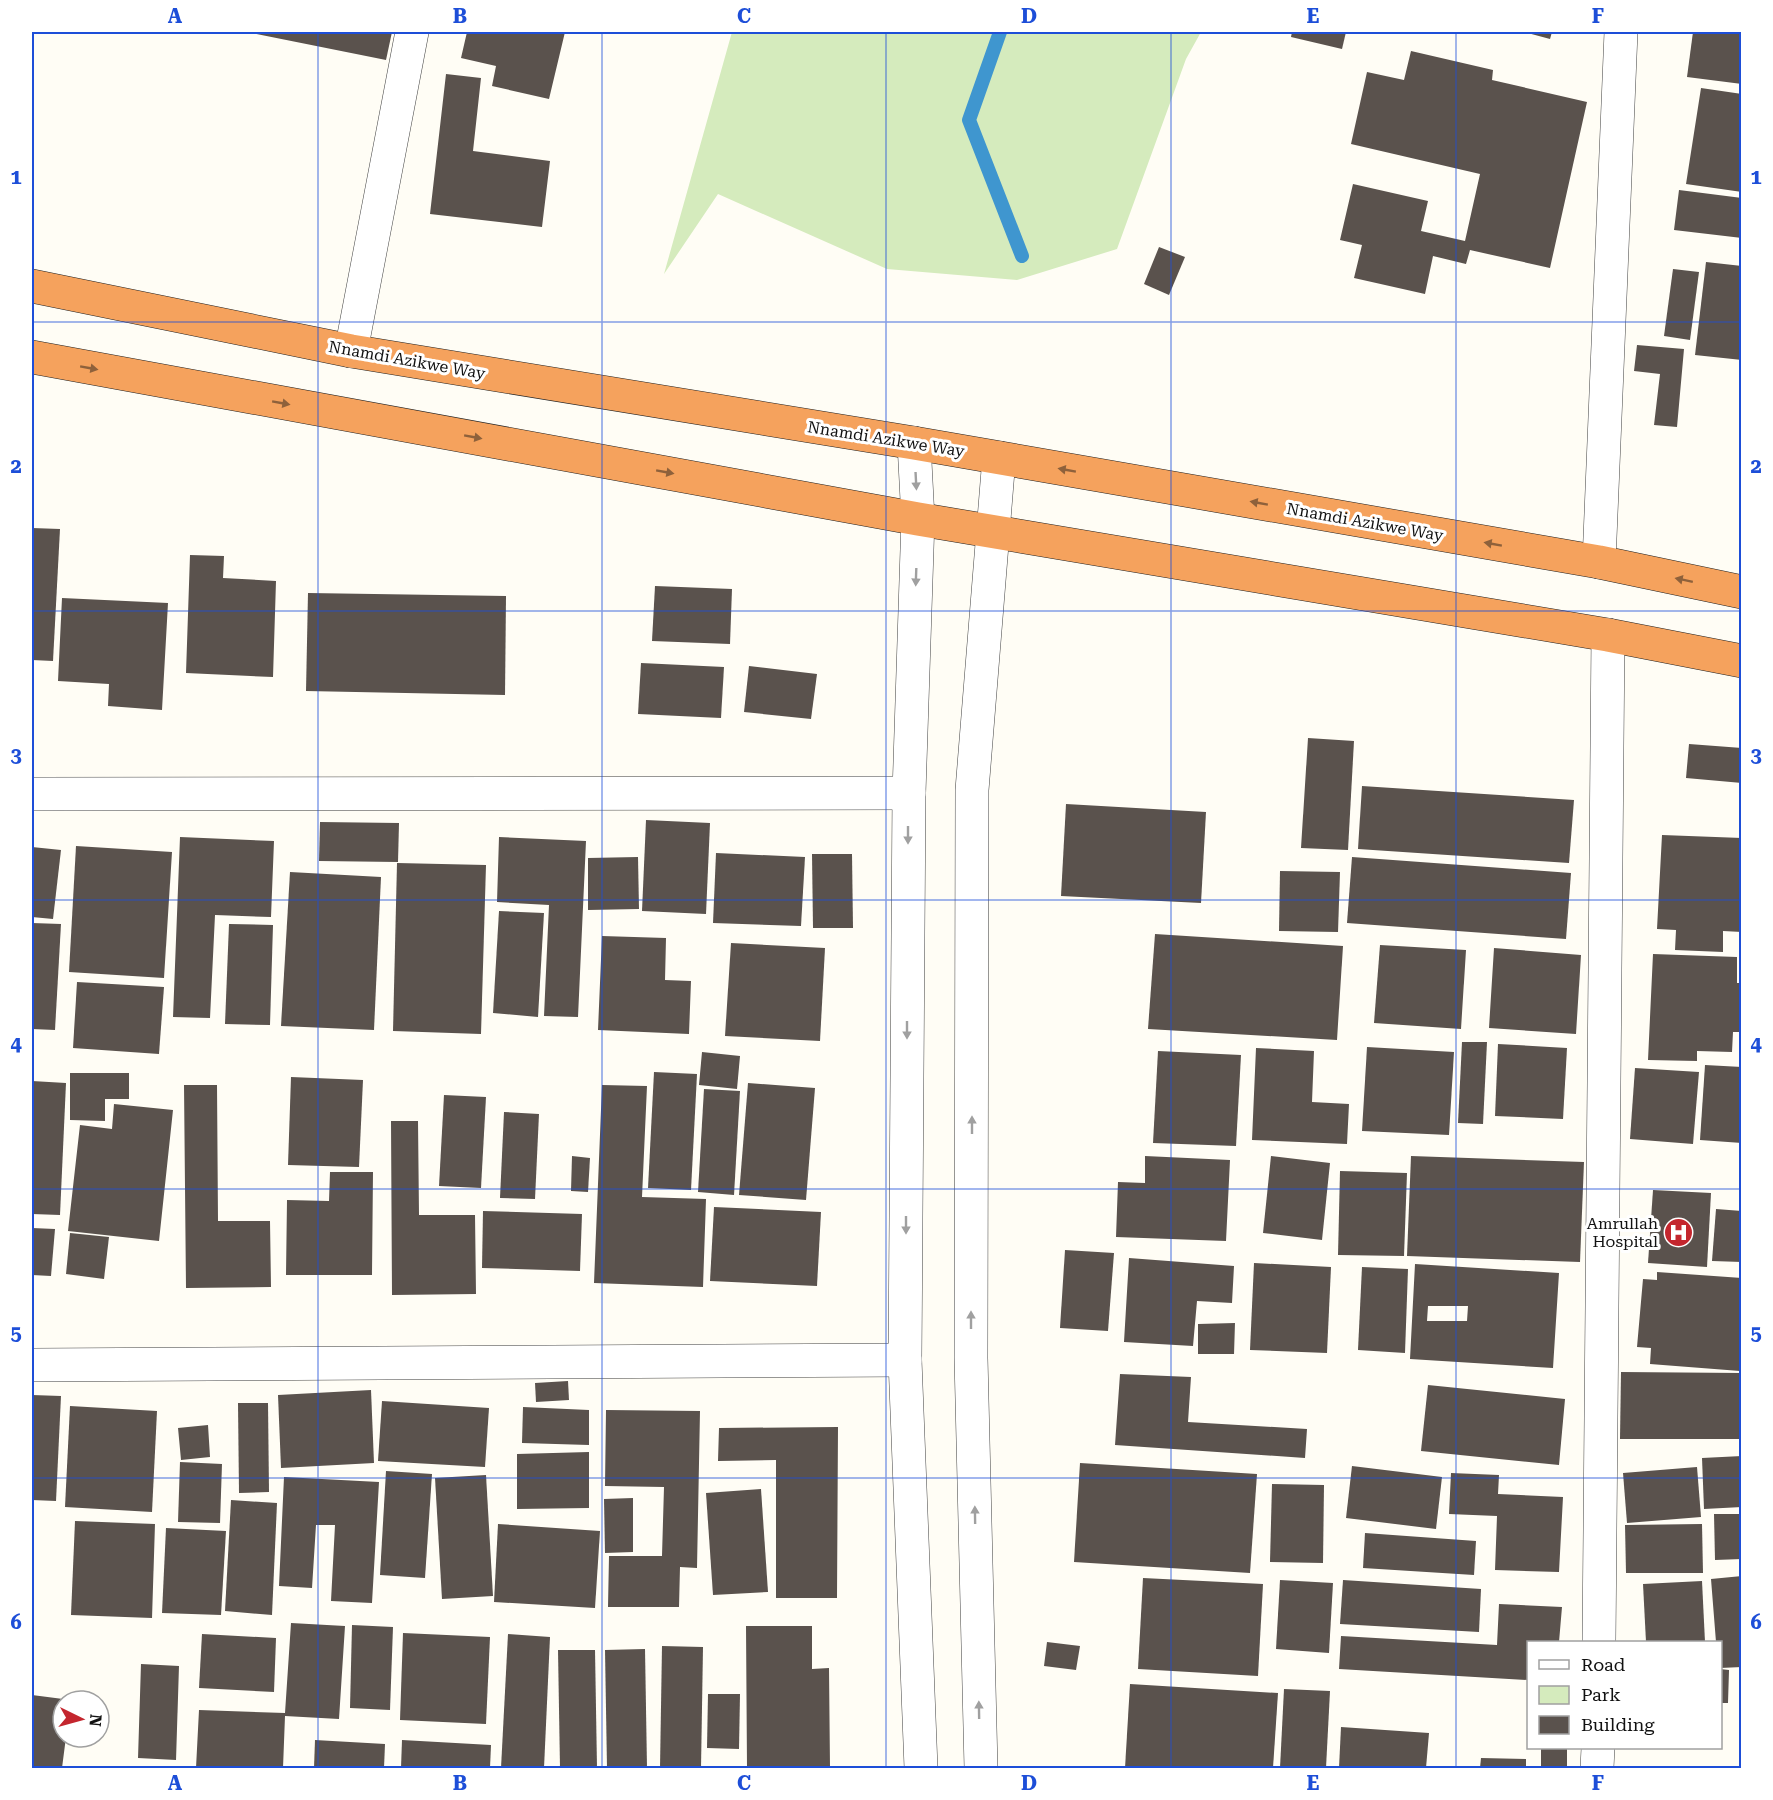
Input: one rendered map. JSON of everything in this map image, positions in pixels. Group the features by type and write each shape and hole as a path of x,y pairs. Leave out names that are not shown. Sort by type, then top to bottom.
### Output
{"highway":[{"name":"Nnamdi Azikwe Way","path":"32,286 351,351 914,443 1599,562 1742,592"},
{"path":"32,357 918,519 1608,635 1742,661"}],"street":[{"path":"351,351 412,32"},
{"path":"1599,562 1621,32"},
{"path":"914,443 918,519 909,793 905,1360 921,1768"},
{"path":"981,1768 971,1358 972,790 999,458"},
{"path":"1599,1641 1608,635"},
{"path":"32,794 909,793"},
{"path":"32,1365 905,1360"},
{"path":"1597,1768 1598,1749"}],"green space":[{"path":"732,32 1201,32 1186,59 1117,249 1017,280 887,269 718,194 664,274"}],"building":[{"path":"247,32 392,32 386,60"},
{"path":"467,32 565,32 549,99 492,86 496,66 461,58"},
{"path":"1292,32 1346,32 1342,49 1291,37"},
{"path":"1524,32 1552,32 1550,39"},
{"path":"1693,32 1742,32 1742,84 1687,77"},
{"path":"1411,51 1493,70 1492,80 1587,102 1550,268 1470,250 1466,264 1433,256 1425,294 1354,278 1362,245 1340,240 1353,184 1428,201 1421,231 1465,241 1480,174 1351,144 1367,72 1404,80"},
{"path":"446,74 481,78 473,151 550,161 542,227 430,214"},
{"path":"1701,88 1742,94 1742,192 1686,184"},
{"path":"1679,190 1742,198 1742,238 1674,230"},
{"path":"1159,247 1185,257 1169,295 1144,284"},
{"path":"1706,262 1742,266 1742,360 1695,355"},
{"path":"1673,269 1699,272 1690,340 1664,336"},
{"path":"1637,345 1684,349 1677,427 1654,425 1660,374 1634,371"},
{"path":"32,528 60,529 53,661 32,660"},
{"path":"190,555 224,556 223,578 276,581 273,677 186,673"},
{"path":"655,586 732,589 730,644 652,641"},
{"path":"308,593 506,596 505,695 306,691"},
{"path":"62,598 168,603 162,710 108,706 109,684 58,681"},
{"path":"641,663 724,667 721,718 638,714"},
{"path":"749,666 817,674 811,719 744,712"},
{"path":"1308,738 1354,741 1348,850 1301,848"},
{"path":"1689,744 1742,748 1742,783 1686,778"},
{"path":"1362,786 1574,800 1569,863 1358,849"},
{"path":"1066,804 1206,812 1201,903 1061,896"},
{"path":"646,820 710,823 706,914 642,911"},
{"path":"320,822 399,823 398,862 319,861"},
{"path":"1662,835 1742,838 1742,932 1723,931 1723,952 1675,950 1676,930 1657,929"},
{"path":"180,837 274,841 271,917 215,915 210,1018 173,1017"},
{"path":"499,837 586,841 578,1017 544,1016 549,905 497,902"},
{"path":"76,846 172,852 164,978 69,972"},
{"path":"32,847 61,850 53,919 32,917"},
{"path":"716,853 805,857 801,926 713,923"},
{"path":"812,854 852,854 853,928 813,928"},
{"path":"638,857 639,909 588,910 588,858"},
{"path":"1352,857 1571,873 1566,939 1347,923"},
{"path":"397,863 486,865 481,1034 393,1031"},
{"path":"1280,871 1340,872 1338,932 1279,931"},
{"path":"290,872 381,877 374,1030 281,1026"},
{"path":"499,911 544,913 538,1017 493,1013"},
{"path":"32,923 61,924 55,1030 32,1029"},
{"path":"229,924 273,925 270,1025 225,1024"},
{"path":"1155,934 1343,946 1337,1040 1148,1029"},
{"path":"602,936 666,938 665,980 691,981 689,1034 598,1030"},
{"path":"731,943 825,948 820,1041 725,1036"},
{"path":"1380,945 1466,950 1461,1029 1374,1023"},
{"path":"1494,948 1581,955 1576,1034 1489,1028"},
{"path":"1653,954 1737,957 1737,983 1742,983 1742,1032 1733,1032 1732,1052 1697,1051 1697,1061 1648,1060"},
{"path":"77,982 164,987 159,1054 73,1048"},
{"path":"1462,1042 1487,1042 1483,1124 1458,1123"},
{"path":"1498,1044 1567,1048 1563,1119 1495,1116"},
{"path":"1367,1047 1454,1052 1449,1135 1362,1131"},
{"path":"1256,1048 1314,1051 1312,1102 1349,1104 1347,1144 1252,1140"},
{"path":"1158,1051 1241,1055 1236,1146 1153,1143"},
{"path":"702,1052 740,1056 737,1089 699,1085"},
{"path":"1705,1065 1742,1067 1742,1143 1700,1140"},
{"path":"1635,1068 1699,1072 1693,1144 1630,1139"},
{"path":"654,1072 697,1074 691,1190 648,1188"},
{"path":"70,1073 129,1073 129,1099 105,1099 105,1121 70,1120"},
{"path":"291,1077 363,1080 359,1167 288,1165"},
{"path":"32,1081 66,1083 60,1215 32,1214"},
{"path":"748,1083 815,1088 806,1200 739,1195"},
{"path":"184,1085 217,1085 218,1221 270,1221 271,1287 186,1288"},
{"path":"602,1085 647,1086 642,1197 706,1199 703,1287 594,1283"},
{"path":"704,1089 740,1091 734,1195 698,1192"},
{"path":"444,1095 486,1097 481,1188 439,1186"},
{"path":"114,1104 173,1110 159,1241 68,1231 80,1125 112,1129"},
{"path":"504,1112 539,1114 535,1199 500,1198"},
{"path":"391,1121 418,1121 419,1215 475,1215 476,1294 392,1295"},
{"path":"572,1156 590,1158 588,1192 571,1191"},
{"path":"1145,1156 1230,1160 1226,1241 1116,1237 1118,1182 1145,1183"},
{"path":"1271,1156 1330,1163 1322,1240 1263,1233"},
{"path":"1411,1156 1584,1162 1580,1262 1407,1256"},
{"path":"1340,1171 1407,1173 1404,1256 1338,1255"},
{"path":"330,1172 373,1172 372,1275 286,1275 287,1200 329,1201"},
{"path":"1653,1190 1711,1193 1707,1267 1648,1263"},
{"path":"714,1207 821,1212 817,1286 710,1281"},
{"path":"1716,1209 1742,1211 1742,1262 1712,1261"},
{"path":"483,1211 582,1214 580,1271 482,1268"},
{"path":"32,1228 55,1229 51,1276 32,1275"},
{"path":"70,1233 109,1237 104,1279 66,1274"},
{"path":"1065,1250 1114,1253 1108,1331 1060,1328"},
{"path":"1129,1258 1234,1266 1232,1303 1197,1301 1193,1346 1124,1342"},
{"path":"1254,1263 1331,1267 1327,1353 1250,1350"},
{"path":"1415,1264 1559,1273 1553,1368 1410,1359","holes":["1428,1306 1468,1306 1467,1321 1427,1321"]},
{"path":"1362,1267 1408,1269 1405,1353 1358,1350"},
{"path":"1657,1272 1742,1278 1740,1371 1650,1364 1651,1348 1637,1347 1643,1279 1657,1280"},
{"path":"1235,1323 1234,1354 1198,1354 1198,1324"},
{"path":"1621,1372 1742,1373 1742,1439 1620,1439"},
{"path":"1120,1374 1191,1377 1188,1422 1307,1429 1305,1458 1115,1445"},
{"path":"568,1381 569,1400 536,1402 535,1383"},
{"path":"1428,1385 1565,1399 1559,1465 1421,1451"},
{"path":"371,1390 374,1463 281,1468 278,1395"},
{"path":"32,1395 61,1396 56,1501 32,1500"},
{"path":"382,1401 489,1408 485,1467 378,1461"},
{"path":"238,1403 268,1403 269,1492 239,1493"},
{"path":"70,1406 157,1411 152,1512 65,1507"},
{"path":"523,1407 589,1410 589,1445 522,1443"},
{"path":"606,1410 700,1411 697,1568 680,1567 679,1607 608,1607 609,1556 662,1556 664,1487 605,1486"},
{"path":"208,1425 210,1457 181,1460 178,1428"},
{"path":"838,1427 837,1598 776,1598 776,1460 718,1461 719,1428"},
{"path":"589,1452 589,1508 517,1509 517,1454"},
{"path":"1742,1456 1742,1507 1704,1509 1702,1458"},
{"path":"180,1462 222,1464 220,1523 178,1522"},
{"path":"1080,1463 1257,1474 1250,1573 1074,1562"},
{"path":"1352,1466 1442,1477 1436,1529 1346,1518"},
{"path":"1697,1467 1701,1517 1627,1523 1623,1473"},
{"path":"386,1471 432,1474 425,1578 380,1575"},
{"path":"1451,1473 1499,1475 1498,1494 1563,1497 1559,1572 1495,1570 1497,1516 1449,1514"},
{"path":"486,1475 493,1596 442,1599 435,1478"},
{"path":"284,1477 379,1482 372,1603 331,1601 335,1525 316,1525 312,1588 279,1586"},
{"path":"1272,1484 1324,1485 1323,1563 1270,1562"},
{"path":"761,1489 768,1592 713,1595 706,1493"},
{"path":"633,1498 633,1552 605,1553 604,1499"},
{"path":"231,1500 277,1503 272,1615 225,1611"},
{"path":"1714,1514 1742,1514 1742,1559 1715,1560"},
{"path":"75,1521 155,1524 152,1618 71,1615"},
{"path":"498,1524 600,1531 595,1608 494,1602"},
{"path":"1702,1524 1703,1573 1626,1573 1625,1525"},
{"path":"166,1528 226,1531 221,1615 162,1613"},
{"path":"1365,1533 1476,1541 1474,1575 1363,1568"},
{"path":"1742,1576 1742,1667 1722,1668 1722,1641 1716,1641 1711,1579"},
{"path":"1143,1578 1263,1584 1258,1676 1138,1669"},
{"path":"1280,1580 1333,1583 1329,1653 1276,1649"},
{"path":"1343,1580 1481,1589 1479,1632 1340,1624"},
{"path":"1702,1581 1705,1641 1646,1641 1643,1584"},
{"path":"1499,1604 1562,1607 1559,1641 1527,1641 1527,1680 1339,1669 1341,1636 1497,1645"},
{"path":"291,1623 345,1626 339,1719 285,1716 283,1768 196,1768 199,1710 285,1713"},
{"path":"352,1625 393,1627 390,1710 350,1708"},
{"path":"746,1626 812,1626 812,1669 829,1668 830,1768 747,1768"},
{"path":"403,1633 490,1637 486,1724 400,1720"},
{"path":"202,1634 276,1638 274,1692 199,1688"},
{"path":"508,1634 550,1637 544,1768 501,1768"},
{"path":"1047,1642 1080,1646 1076,1670 1044,1666"},
{"path":"662,1646 703,1647 701,1768 660,1768"},
{"path":"645,1649 647,1768 607,1768 605,1650"},
{"path":"558,1650 595,1650 597,1768 560,1768"},
{"path":"141,1664 179,1666 176,1760 138,1758"},
{"path":"1722,1669 1729,1670 1728,1703 1722,1703"},
{"path":"1130,1684 1278,1693 1273,1768 1125,1768"},
{"path":"1284,1689 1330,1691 1326,1768 1280,1768"},
{"path":"708,1694 740,1694 739,1749 707,1748"},
{"path":"32,1695 51,1697 51,1749 64,1749 62,1768 32,1768"},
{"path":"1341,1727 1429,1733 1426,1768 1339,1768"},
{"path":"315,1740 385,1744 384,1768 314,1768"},
{"path":"402,1740 491,1745 490,1768 401,1768"},
{"path":"1541,1749 1567,1749 1567,1768 1541,1768"},
{"path":"1481,1758 1526,1759 1526,1768 1480,1768"}],"waterway":[{"path":"1000,32 969,120 1022,256"}],"place":[{"name":"Amrullah Hospital","path":"1679,1232"}]}
